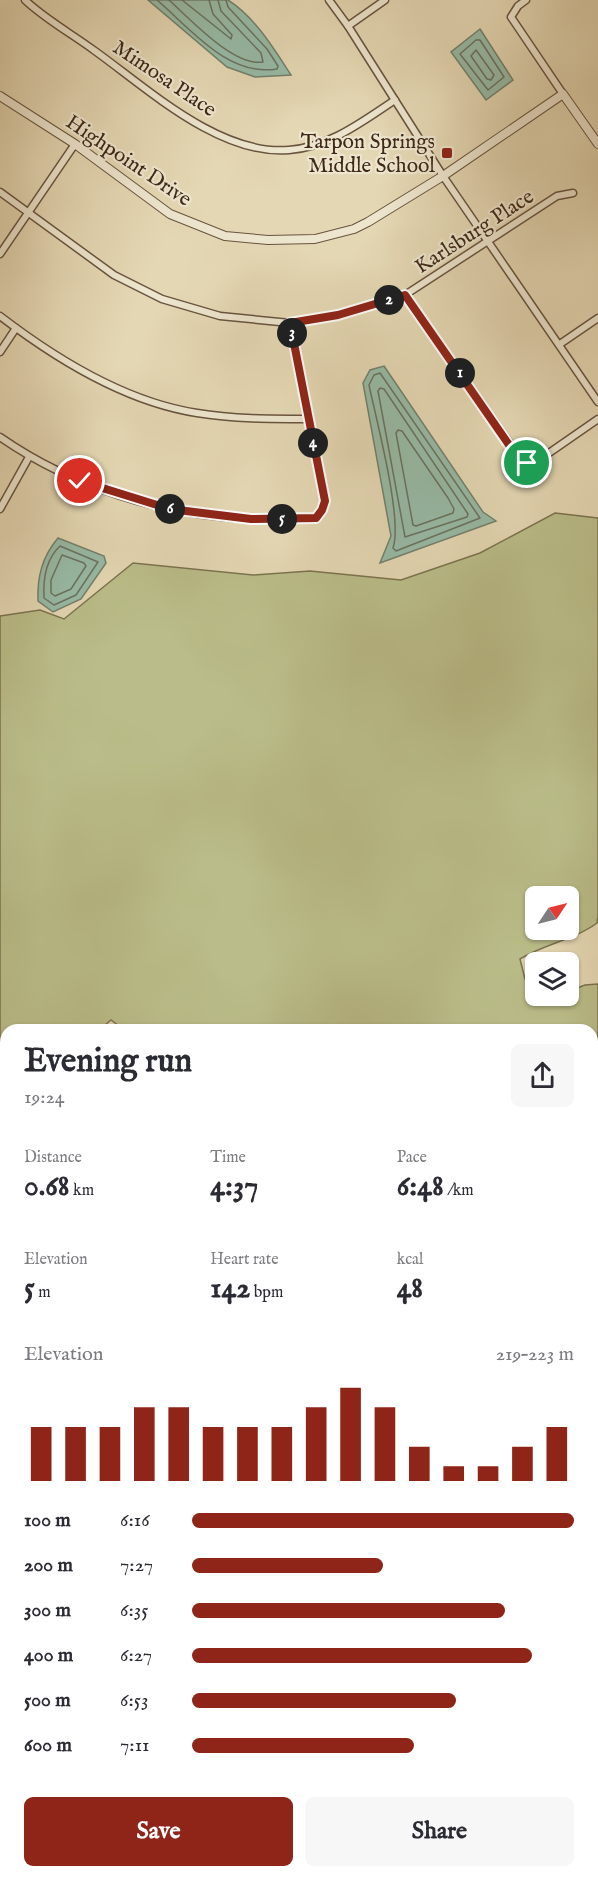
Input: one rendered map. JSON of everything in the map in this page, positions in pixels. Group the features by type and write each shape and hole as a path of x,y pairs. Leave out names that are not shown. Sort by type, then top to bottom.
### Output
{"street":[{"name":"Mimosa Place","path":"25,0 184,116 236,143 267,150 310,146 350,129 395,100"},
{"path":"328,0 348,26 443,176 598,402"},
{"path":"348,26 385,0"},
{"path":"526,0 518,6 511,17 598,144"},
{"name":"Highpoint Drive","path":"0,96 75,144 170,214 225,237 268,240 315,239 354,229 443,176 563,94"},
{"path":"0,254 75,144"},
{"name":"Karlsburg Place","path":"0,192 114,275 162,299 220,316 290,323 338,315 405,295 557,196 573,193"},
{"path":"405,295 521,459 527,463 536,462 598,419"},
{"path":"0,316 96,378 144,398 195,413 307,419"},
{"path":"560,344 598,318"},
{"path":"0,437 29,458 80,481 170,509 251,519 316,518 325,501 307,419 290,323"},
{"path":"0,352 16,328"},
{"path":"0,509 29,458"}],"shaded area":[{"path":"555,513 598,518 597,923 579,934 579,886 525,886 525,940 563,940 533,952 525,952 525,956 520,959 525,979 525,1006 579,1006 579,987 598,984 598,1024 116,1024 111,1020 106,1024 0,1024 0,616 40,610 64,619 133,563 253,575 310,571 401,580 480,553"}],"water":[{"path":"148,0 228,0 255,24 291,75 255,77 227,67"},
{"path":"480,29 513,80 486,100 451,52"},
{"path":"384,366 483,512 496,521 380,563 391,536 363,383 370,370"},
{"path":"58,538 104,556 106,563 81,599 53,612 38,601 38,584 44,560"}],"place":[{"name":"Tarpon Springs Middle School","path":"447,153"}],"route":[{"path":"80,481 170,509 251,519 316,518 325,501 307,419 290,323 338,315 405,295 516,455 527,463"}]}
